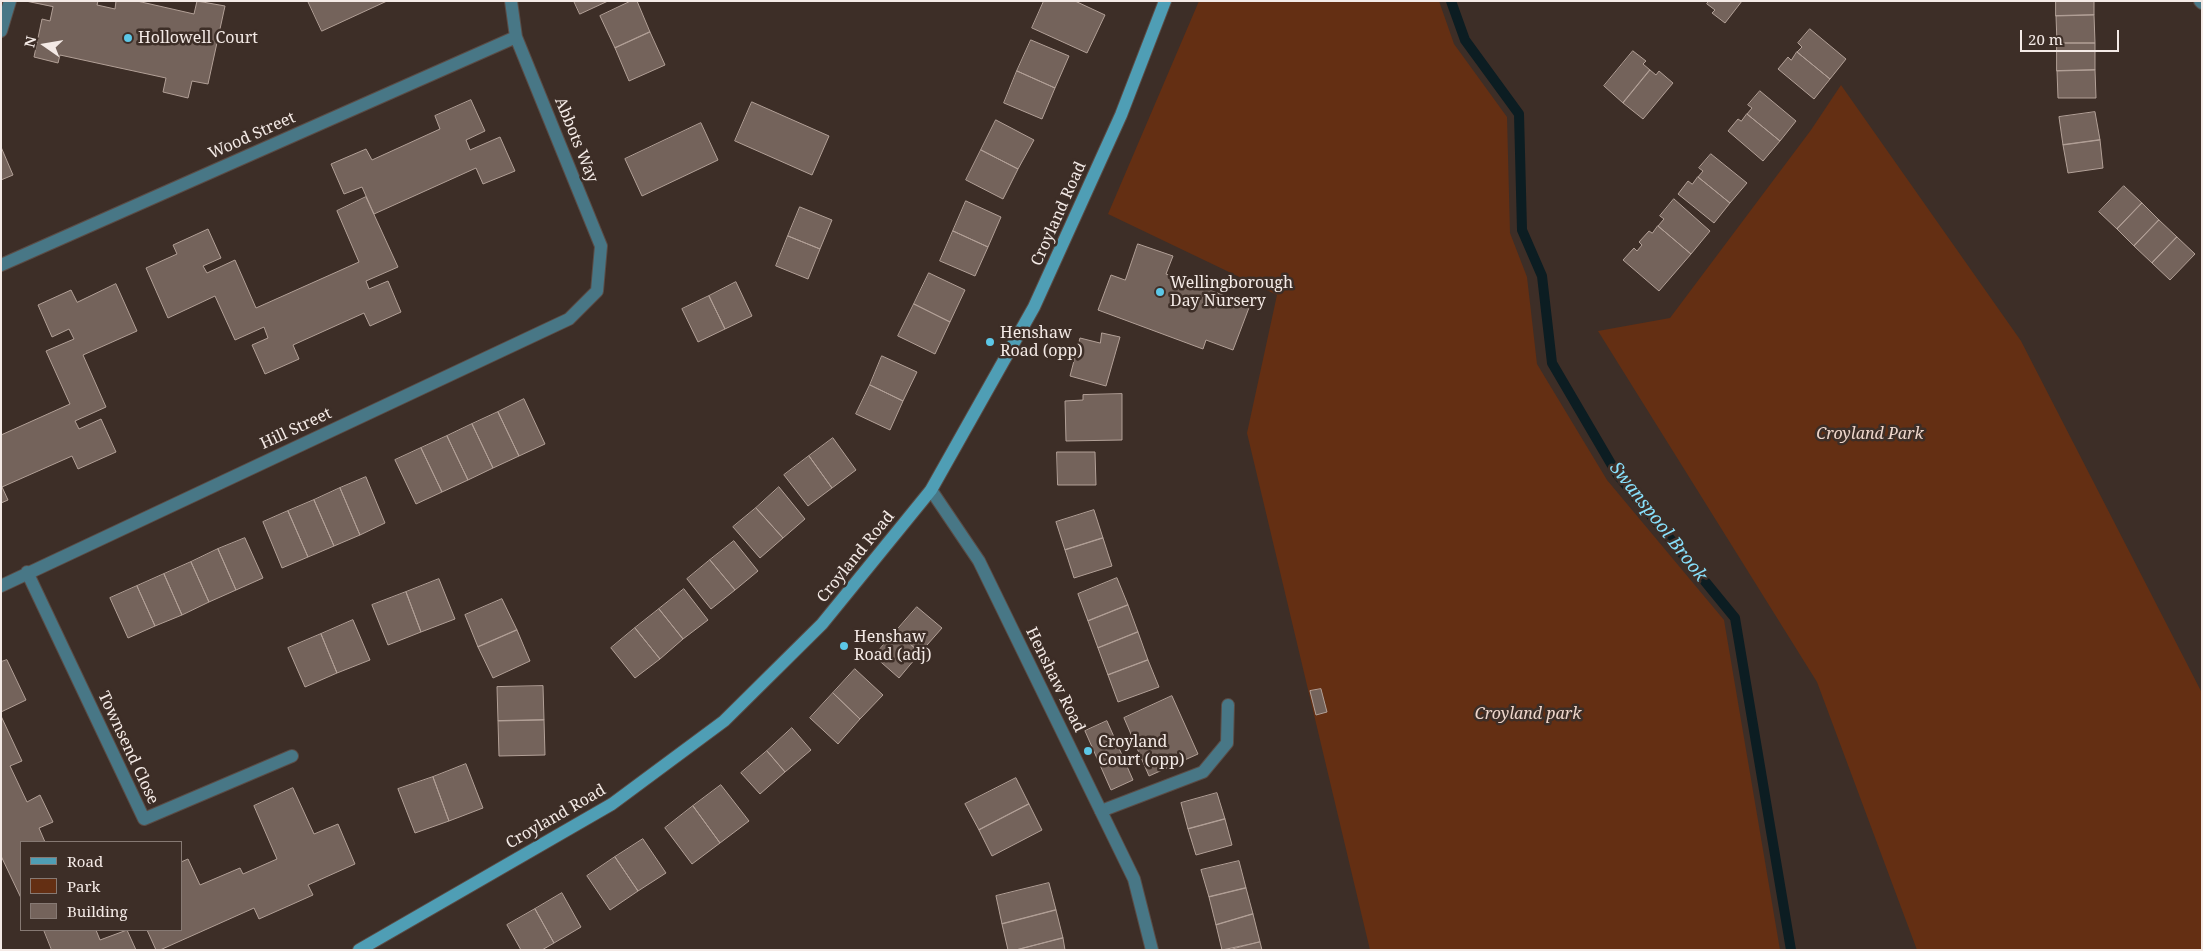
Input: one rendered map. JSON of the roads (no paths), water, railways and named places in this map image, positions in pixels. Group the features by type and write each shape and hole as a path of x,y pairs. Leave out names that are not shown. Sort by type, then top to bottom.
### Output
{"main road":[{"name":"Croyland Road","path":"359,950 612,804 724,721 822,624 931,490 1034,307 1121,115 1165,1"}],"street":[{"path":"1,31 10,1"},
{"name":"Abbots Way","path":"511,1 516,37 601,246 597,292"},
{"name":"Wood Street","path":"1,265 516,37"},
{"name":"Hill Street","path":"1,586 27,572 569,319 597,292"},
{"name":"Henshaw Road","path":"931,490 979,561 1134,879 1152,950"},
{"name":"Townsend Close","path":"27,572 144,819 292,756"},
{"path":"1100,811 1203,772 1227,743 1228,705"}],"waterway":[{"name":"Swanspool Brook","path":"1451,1 1465,40 1519,114 1522,230 1542,276 1552,363 1617,474 1735,618 1791,950"}],"place":[{"name":"Hollowell Court","path":"128,38"},
{"name":"Wellingborough Day Nursery","path":"1160,292"},
{"name":"Henshaw Road (opp)","path":"990,342"},
{"name":"Henshaw Road (adj)","path":"844,646"},
{"name":"Croyland Court (opp)","path":"1088,751"}],"park label":[{"name":"Croyland Park","path":"1870,434"},
{"name":"Croyland park","path":"1528,714"}]}
